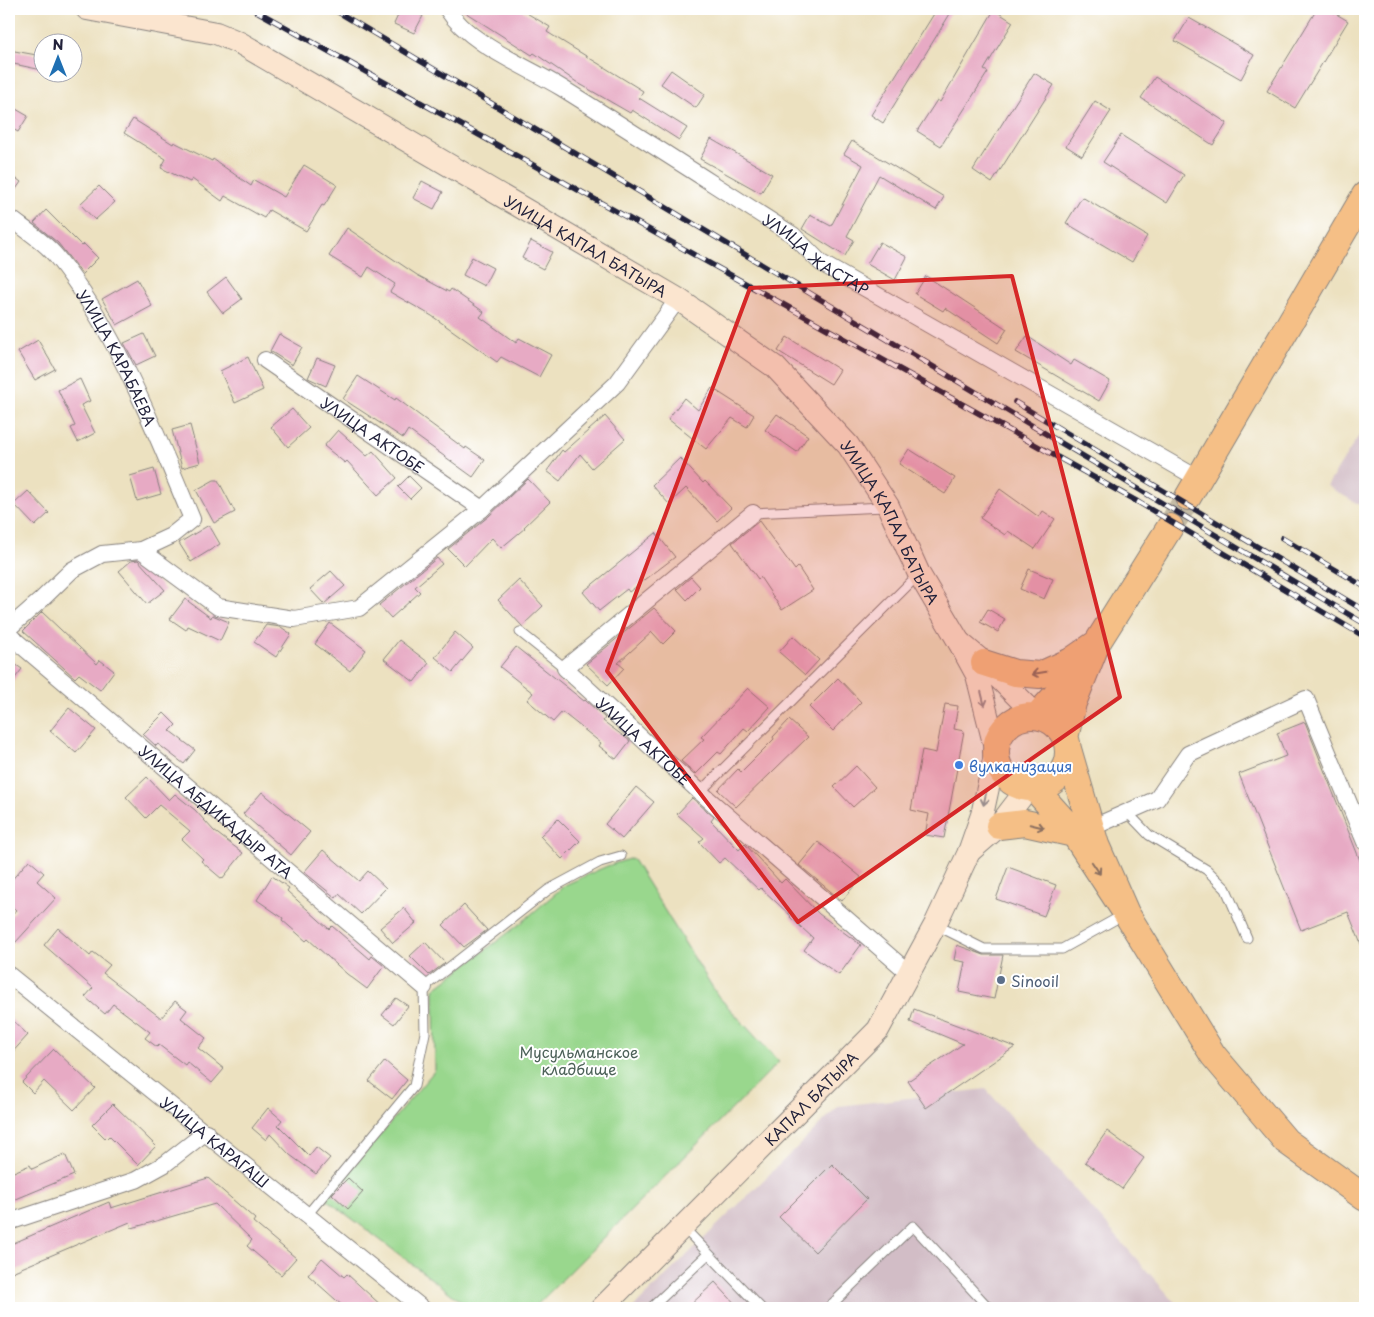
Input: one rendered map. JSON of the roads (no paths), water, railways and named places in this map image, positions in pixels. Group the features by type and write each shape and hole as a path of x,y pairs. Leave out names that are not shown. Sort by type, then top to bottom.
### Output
{"main road":[{"name":"УЛИЦА КАПАЛ БАТЫРА","path":"87,9 216,33 240,43 678,299 775,367 848,445 888,506 918,574 977,676 996,751"},
{"path":"1194,488 1365,195"},
{"path":"1170,528 1097,643 1067,683 1037,716 1015,721 1005,728 998,739 997,763 1003,774 1012,782 1031,788 1082,831 1126,913 1213,1055 1286,1141 1365,1198"},
{"name":"УЛИЦА КАПАЛ БАТЫРА","path":"959,642 984,662 1037,716"},
{"path":"984,662 1015,673 1040,675 1070,661 1097,643"},
{"path":"1031,788 1050,783 1063,771 1067,760 1066,743 1073,704 1097,643"},
{"path":"1081,685 1082,831"},
{"path":"1037,716 1054,724 1066,743 1082,799"},
{"name":"КАПАЛ БАТЫРА","path":"602,1308 684,1228 878,1030 935,925 969,852 982,815 996,751"},
{"name":"КАПАЛ БАТЫРА","path":"969,852 999,826 1031,788"},
{"path":"999,826 1026,823 1082,831"}],"street":[{"name":"УЛИЦА ЖАСТАР","path":"448,9 454,19 478,40 560,87 793,235 821,263 1194,488"},
{"name":"УЛИЦА КАРАБАЕВА","path":"9,217 55,254 102,323 146,410 192,519 171,536 141,550"},
{"path":"9,628 72,570 102,554 141,550 218,606 294,619 359,608 482,509 617,383 678,299"},
{"name":"УЛИЦА АКТОБЕ","path":"265,360 482,509"},
{"path":"565,668 753,513"},
{"name":"УЛИЦА АБДИКАДЫР АТА","path":"9,635 424,988"},
{"name":"УЛИЦА АКТОБЕ","path":"565,668 700,792 909,973"},
{"path":"1082,831 1157,799 1188,754 1306,699 1365,842"},
{"name":"УЛИЦА КАРАГАШ","path":"9,974 422,1308"},
{"path":"9,1222 136,1180 165,1164 206,1132"}],"lane":[{"path":"753,513 888,506"},
{"path":"700,792 918,574"},
{"path":"520,632 565,668"},
{"path":"1127,812 1149,835 1207,870 1226,889 1248,938"},
{"path":"307,1215 414,1086 425,1033 424,988 548,890 600,862 621,856"},
{"path":"935,925 984,949 1062,949 1126,913"},
{"path":"828,1308 913,1226 989,1308"},
{"path":"684,1228 761,1308"},
{"path":"651,1308 708,1254"}],"tunnel":[{"path":"1170,527 1188,497"}],"railway":[{"path":"253,9 1138,502 1365,637"},
{"path":"333,9 1365,624"},
{"path":"1015,402 1365,611"},
{"path":"1282,538 1365,587"}],"place":[{"name":"вулканизация","path":"959,765"},
{"name":"Sinooil","path":"1001,980"}],"park label":[{"name":"Мусульманское кладбище","path":"579,1060"}]}
